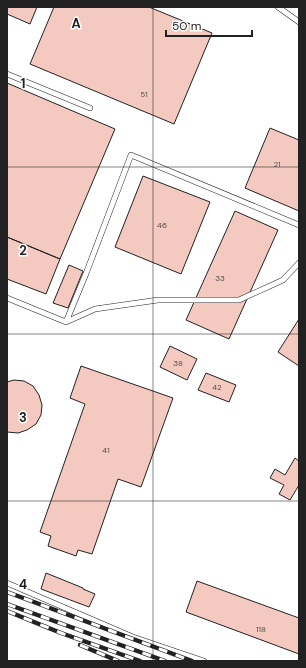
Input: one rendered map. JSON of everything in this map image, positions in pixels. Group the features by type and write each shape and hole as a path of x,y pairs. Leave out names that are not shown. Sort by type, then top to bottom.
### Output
{"lane":[{"path":"278,7 299,22"},
{"path":"7,74 90,108"},
{"path":"66,322 131,156 299,225"},
{"path":"7,298 66,322 95,309 158,300 239,300 283,280 299,264"},
{"path":"7,583 133,637 204,661"}],"building":[{"path":"7,7 37,7 30,24 7,14"},
{"path":"54,7 149,7 212,33 174,124 30,64"},
{"path":"7,83 115,129 60,259 7,237"},
{"path":"270,128 299,140 299,211 245,188"},
{"path":"143,176 210,202 181,274 115,247"},
{"path":"235,211 278,230 229,339 186,320"},
{"path":"7,237 60,259 46,294 7,279"},
{"path":"69,265 83,271 68,308 53,303"},
{"path":"299,319 299,366 278,352"},
{"path":"170,346 197,359 187,380 160,367"},
{"path":"81,366 173,398 141,487 118,479 92,554 78,550 76,556 48,546 51,536 40,532 85,404 70,398"},
{"path":"206,373 236,385 229,402 198,390"},
{"path":"14,380 24,381 33,386 39,395 42,405 41,415 36,424 27,430 18,433 7,432 7,382"},
{"path":"295,458 299,461 299,485 290,500 279,494 284,485 270,478 275,469 285,475"},
{"path":"46,573 95,594 89,607 41,589"},
{"path":"197,581 299,618 299,654 186,612"}],"railway":[{"path":"7,592 192,661"},
{"path":"7,604 165,661"},
{"path":"7,611 61,633 140,661"},
{"path":"80,645 118,661"}]}
